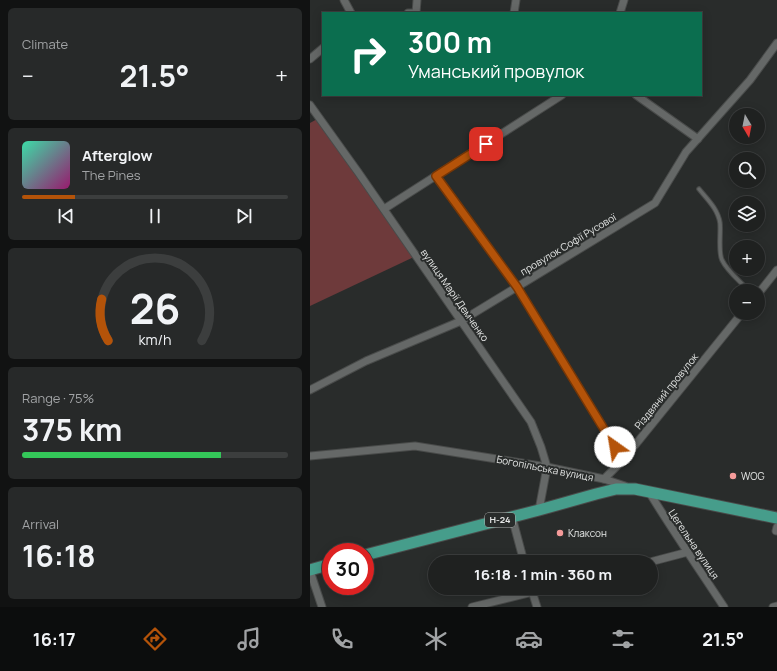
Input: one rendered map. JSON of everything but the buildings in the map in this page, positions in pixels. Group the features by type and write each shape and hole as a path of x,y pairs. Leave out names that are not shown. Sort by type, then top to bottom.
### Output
{"main road":[{"name":"Н-24","path":"374,553 616,489 635,488"},
{"name":"Богопільська вулиця","path":"635,488 777,518"},
{"path":"310,570 322,567"}],"street":[{"path":"344,0 350,12"},
{"path":"416,12 417,0"},
{"path":"514,12 516,0"},
{"path":"620,12 624,0"},
{"name":"провулок Софії Русової","path":"310,390 366,361 461,321 655,203 686,152 750,80 776,46"},
{"path":"310,59 322,49"},
{"path":"384,209 560,96"},
{"path":"637,96 698,138"},
{"name":"вулиця Марії Демченко","path":"310,105 384,209 531,422 547,467 539,510"},
{"path":"436,176 517,287 623,460"},
{"path":"765,285 777,270"},
{"name":"Різдвяний провулок","path":"604,480 623,460 736,320"},
{"name":"Богопільська вулиця","path":"310,456 415,446 547,467 635,488"},
{"name":"Цегельна вулиця","path":"649,492 724,607"},
{"path":"512,517 522,555"},
{"path":"777,527 777,532"},
{"path":"658,560 688,552"},
{"path":"310,570 322,607"},
{"path":"472,607 514,595"},
{"path":"533,595 537,607"},
{"path":"773,607 777,606"}],"lane":[{"path":"699,189 713,206 720,222 722,260 728,269 742,284"}],"shaded area":[{"path":"319,118 416,256 310,306 310,123"}],"place":[{"name":"WOG","path":"733,476"},
{"name":"Клаксон","path":"560,533"}],"route":[{"path":"486,144 436,176 517,287 615,447"}]}
